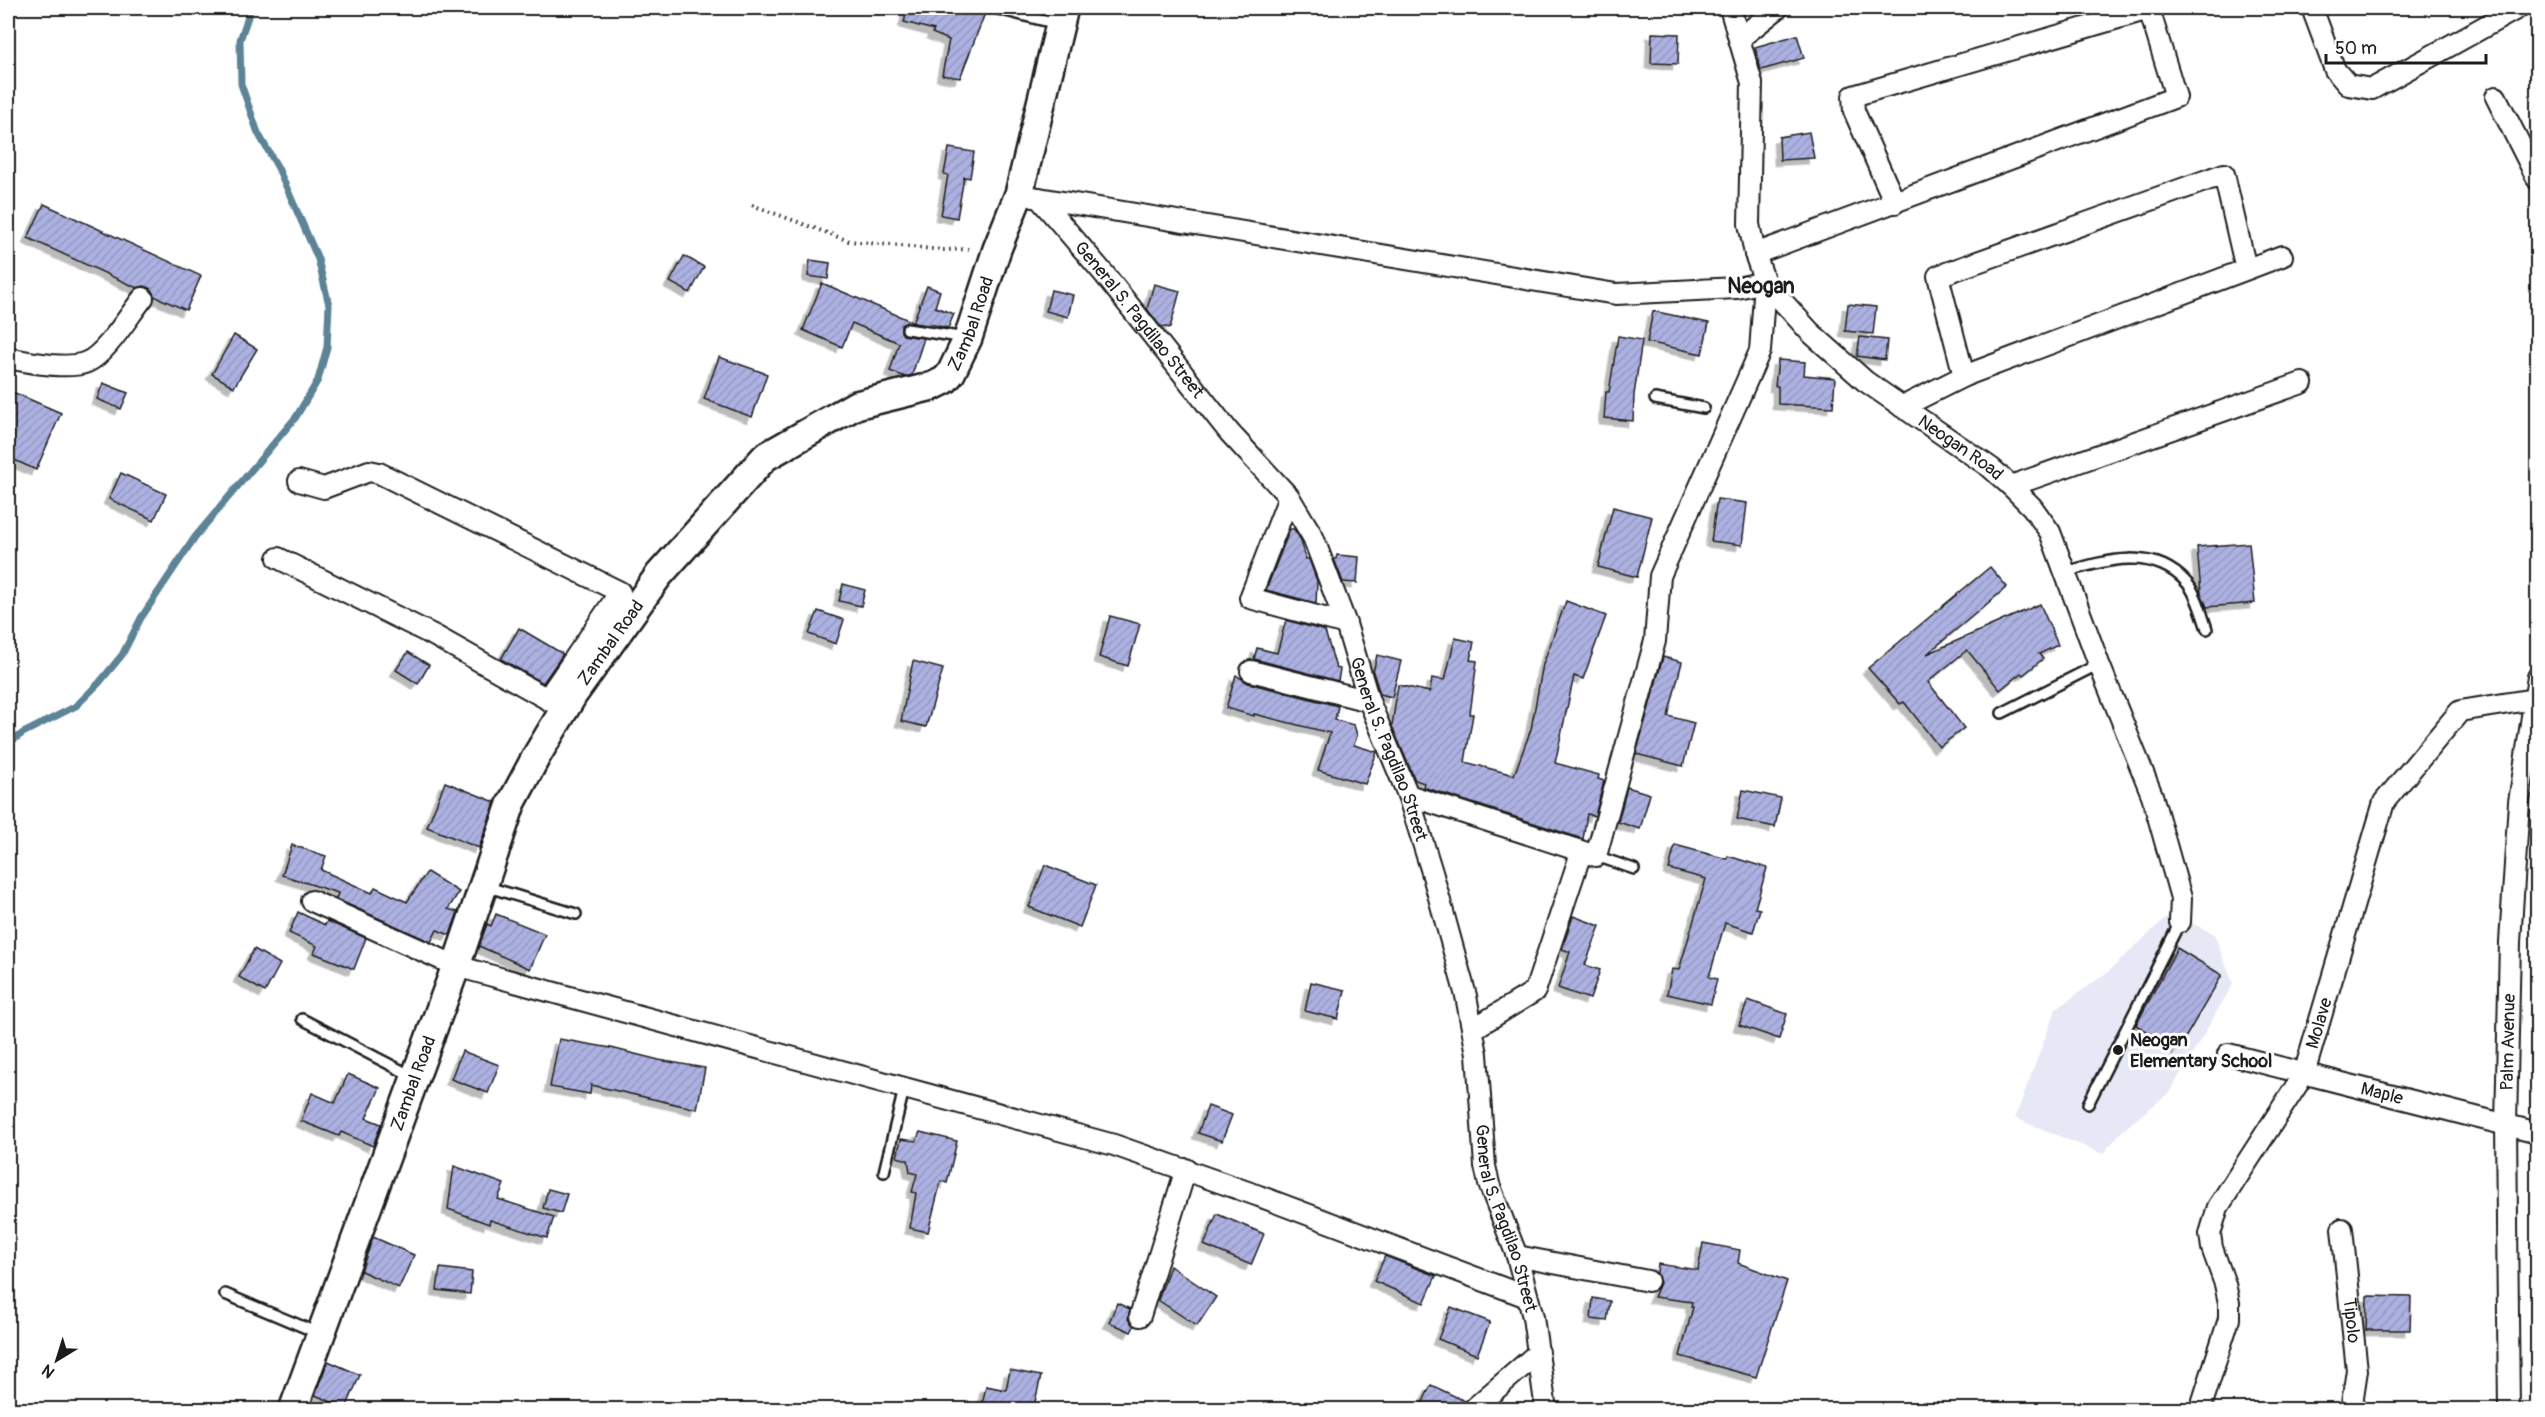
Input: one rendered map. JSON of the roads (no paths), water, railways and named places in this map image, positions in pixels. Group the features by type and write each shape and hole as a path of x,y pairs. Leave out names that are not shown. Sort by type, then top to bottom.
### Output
{"street":[{"name":"Neogan Road","path":"1730,8 1752,83 1749,224 1755,254 1765,282 1833,354 1902,407 1990,468 2032,507 2050,532 2099,664 2152,795 2181,898 2180,922"},
{"path":"1739,39 1778,8"},
{"path":"2312,8 2335,70 2348,85 2372,89 2518,8"},
{"path":"1755,254 1895,204 2176,98 2149,9 1853,96 1854,111 1895,204"},
{"name":"Zambal Road","path":"293,1410 456,966 511,804 537,755 556,704 660,574 765,457 856,405 933,386 945,380 951,373 968,338 997,249 1029,196 1061,16"},
{"path":"2496,97 2538,180"},
{"path":"1964,376 1938,276 2224,174 2246,269"},
{"path":"1029,196 1616,294 1737,288 1765,282 1760,351 1660,576 1655,641 1588,855 1535,991 1473,1029"},
{"name":"General S. Pagdilao Street","path":"1029,196 1105,275 1229,432 1289,497 1313,537 1346,624 1369,701 1408,795 1432,873 1473,1029 1485,1166 1489,1184 1517,1256 1533,1317 1546,1410"},
{"path":"1902,407 1964,376 2282,256"},
{"path":"8,358 75,366 89,362 101,351 143,298"},
{"path":"2011,486 2302,383"},
{"path":"278,558 435,636 556,704 620,592 379,472 369,471 324,488 299,481"},
{"path":"1289,497 1250,598 1346,624"},
{"path":"1251,671 1369,701"},
{"name":"Palm Avenue","path":"2509,1410 2506,1125 2510,942 2519,802 2538,677"},
{"name":"Molave","path":"2200,1410 2229,1319 2229,1303 2225,1284 2212,1248 2210,1234 2218,1207 2304,1074 2384,802 2460,711 2534,699"},
{"path":"1408,795 1588,855"},
{"path":"312,902 456,966 1114,1145 1186,1169 1527,1297"},
{"name":"Maple","path":"2228,1054 2538,1133"},
{"path":"1140,1316 1186,1169"},
{"name":"Tipolo","path":"2342,1229 2357,1370 2351,1410"},
{"path":"1517,1256 1648,1281"},
{"path":"1472,1410 1539,1352"}],"lane":[{"path":"994,8 1061,16"},
{"path":"907,329 968,338"},
{"path":"1655,399 1704,408"},
{"path":"2066,572 2100,562 2147,559 2171,570 2188,584 2207,629"},
{"path":"2002,713 2099,664"},
{"path":"1588,855 1634,869"},
{"path":"483,885 576,914"},
{"path":"2088,1104 2180,922"},
{"path":"302,1019 414,1077"},
{"path":"884,1172 904,1089"},
{"path":"225,1293 320,1334"}],"waterway":[{"path":"8,744 23,733 76,706 99,683 122,655 141,618 195,537 296,417 318,380 327,347 329,305 318,259 278,168 258,133 241,84 240,40 251,8"}],"place":[{"name":"Neogan Elementary School","path":"2118,1050"}],"district":[{"name":"Neogan","path":"1761,286"}]}
